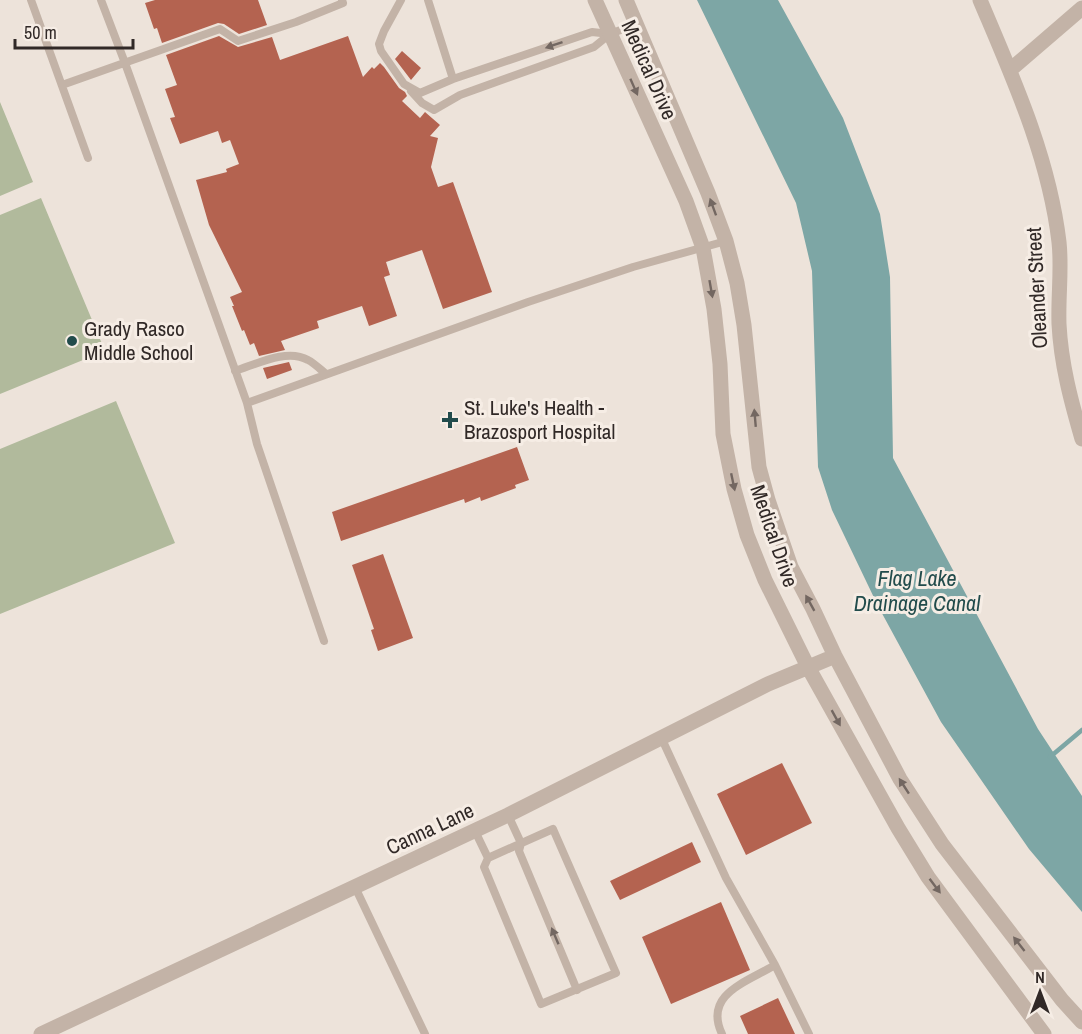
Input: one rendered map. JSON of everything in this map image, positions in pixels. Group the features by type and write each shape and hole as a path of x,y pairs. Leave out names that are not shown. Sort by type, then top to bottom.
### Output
{"street":[{"name":"Medical Drive","path":"595,0 686,201 703,248 714,309 720,364 723,434 734,489 747,535 765,580 808,667 928,877 1044,1034"},
{"name":"Medical Drive","path":"626,0 726,241 737,283 744,325 759,467 791,567 900,779 942,844 1062,1000 1082,1022"},
{"name":"Oleander Street","path":"980,0 1010,70 1038,147 1052,202 1061,270 1059,321 1063,367 1082,439"},
{"path":"1010,70 1082,8"},
{"name":"Canna Lane","path":"41,1034 475,831 768,684 835,656"}],"lane":[{"path":"31,0 88,158"},
{"path":"101,0 247,403 257,444 324,641"},
{"path":"62,85 220,30 238,41 296,22 343,3 342,0"},
{"path":"401,0 384,31 379,44 381,51 404,84 422,103 434,110 460,95 594,47 610,34 636,24"},
{"path":"428,0 453,79"},
{"path":"404,84 420,93 453,79 591,32 610,34"},
{"path":"247,403 567,289 633,267 726,241"},
{"path":"235,371 283,356 296,355 309,360 326,374"},
{"path":"661,737 726,878 775,965 809,1034"},
{"path":"508,815 521,843 519,850 577,990"},
{"path":"553,830 616,973 542,1004 484,867 488,858 521,843 553,830"},
{"path":"475,831 488,858"},
{"path":"355,887 425,1034"},
{"path":"722,1034 717,1025 716,1015 718,1004 724,996 775,965"}],"green space":[{"path":"0,102 33,182 0,196"},
{"path":"41,198 105,351 0,394 0,215"},
{"path":"116,401 175,543 0,614 0,449"}],"water":[{"name":"Flag Lake Drainage Canal","path":"697,0 778,0 843,118 880,214 890,277 893,458 1038,729 1082,796 1082,912 1029,849 941,722 878,606 832,510 818,467 812,271 796,203"}],"building":[{"path":"155,0 258,0 267,25 239,34 224,24 218,23 162,43 157,28 154,29 145,3"},
{"path":"219,36 238,47 272,37 280,60 348,36 363,77 372,67 374,69 380,63 399,88 405,92 407,96 402,101 420,118 425,112 440,125 430,136 438,138 431,167 438,187 453,182 492,292 443,309 422,250 386,262 390,275 384,277 397,316 369,326 362,306 317,321 319,328 281,341 285,350 259,356 254,343 250,345 244,330 242,331 232,306 234,306 230,297 242,292 209,225 196,180 227,172 226,169 239,164 230,140 222,143 218,131 180,144 170,118 175,117 165,89 177,85 166,55"},
{"path":"402,51 421,68 411,80 395,59"},
{"path":"289,362 292,370 267,379 263,368"},
{"path":"517,447 529,480 515,485 516,488 481,501 480,497 465,503 464,499 341,541 332,512"},
{"path":"383,554 413,638 378,651 371,630 374,629 352,565"},
{"path":"782,763 812,823 746,855 717,794"},
{"path":"692,842 701,862 620,900 610,881"},
{"path":"721,902 750,970 671,1004 642,937"},
{"path":"778,998 795,1034 748,1034 740,1016"}],"waterway":[{"path":"1050,757 1082,730"}],"place":[{"name":"Grady Rasco Middle School","path":"72,341"},
{"name":"St. Luke's Health - Brazosport Hospital","path":"450,420"}]}
